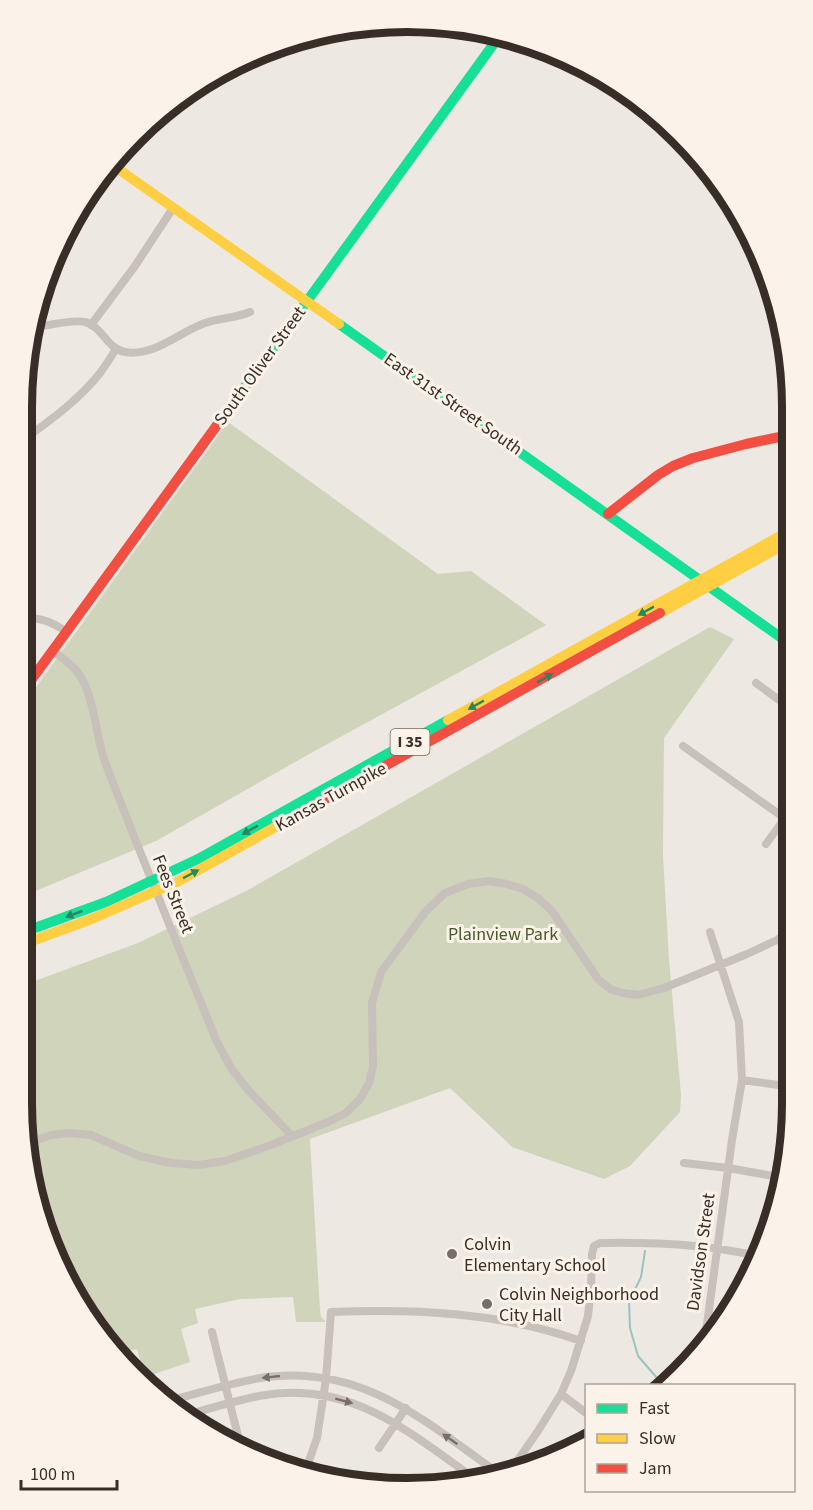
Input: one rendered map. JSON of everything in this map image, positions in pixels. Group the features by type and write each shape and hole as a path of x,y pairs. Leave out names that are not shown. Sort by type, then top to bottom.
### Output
{"main road":[{"name":"South Oliver Street","path":"32,679 495,42"},
{"name":"East 31st Street South","path":"117,168 782,638"},
{"path":"608,514 673,466 693,458 782,436"},
{"name":"Kansas Turnpike","path":"32,929 106,902 198,859 782,535"},
{"name":"Kansas Turnpike","path":"32,941 92,919 179,881 782,546"}],"street":[{"path":"91,325 135,266 173,208"},
{"path":"40,327 75,321 85,322 103,335 116,349 138,352 153,349 193,327 216,319 250,312"},
{"path":"32,434 73,401 99,373 116,349"},
{"path":"32,618 52,622 67,632"},
{"name":"Fees Street","path":"53,651 75,669 84,683 93,711 101,750 144,864 217,1042 231,1068 249,1091 292,1136"},
{"path":"756,683 782,702"},
{"path":"683,746 782,812"},
{"path":"766,844 782,825"},
{"path":"34,1141 51,1135 70,1133 91,1135 139,1156 171,1163 199,1165 225,1161 346,1113 360,1099 369,1083 373,1066 372,1003 381,972 426,911 445,893 468,884 489,882 507,884 523,889 539,899 552,911 598,980 609,988 623,993 638,995 664,988 775,941 782,936"},
{"name":"Davidson Street","path":"706,1329 742,1080 739,1022 710,932"},
{"path":"742,1080 782,1085"},
{"path":"684,1163 773,1176"},
{"path":"516,1462 561,1394 571,1371 588,1316 594,1246 600,1243 643,1242 750,1254"},
{"path":"307,1465 317,1438 326,1379 330,1312 384,1310 471,1316 513,1323 581,1341"},
{"path":"212,1332 238,1436"},
{"path":"176,1399 267,1377 326,1379 359,1386 406,1408 492,1469"},
{"path":"195,1413 260,1396 282,1393 323,1396 367,1408 396,1423 467,1473"},
{"path":"561,1394 585,1412"},
{"path":"379,1448 406,1408"}],"green space":[{"path":"228,422 438,574 471,571 546,625 311,753 156,841 32,892 32,693"},
{"name":"Plainview Park","path":"710,627 734,639 664,738 663,856 681,1095 680,1112 630,1166 604,1179 512,1147 450,1088 310,1139 320,1310 321,1317 326,1322 296,1322 293,1297 240,1299 195,1309 198,1323 181,1329 190,1362 149,1376 143,1371 137,1349 126,1352 109,1332 82,1291 60,1247 44,1201 32,1128 32,982 138,943 248,890"}],"waterway":[{"path":"645,1251 641,1277 629,1302 630,1328 638,1356 659,1380"}],"traffic: fast":[{"path":"228,410 495,42"},
{"path":"339,324 782,638"},
{"path":"32,929 106,902 198,859 448,720"}],"traffic: slow":[{"path":"117,168 339,324"},
{"path":"448,720 782,535"},
{"path":"660,613 782,546"},
{"path":"32,941 92,919 179,881 297,815"}],"traffic: jam":[{"path":"32,679 228,410"},
{"path":"608,514 673,466 693,458 782,436"},
{"path":"297,815 660,613"}],"place":[{"name":"Colvin Elementary School","path":"452,1254"},
{"name":"Colvin Neighborhood City Hall","path":"487,1304"}]}
